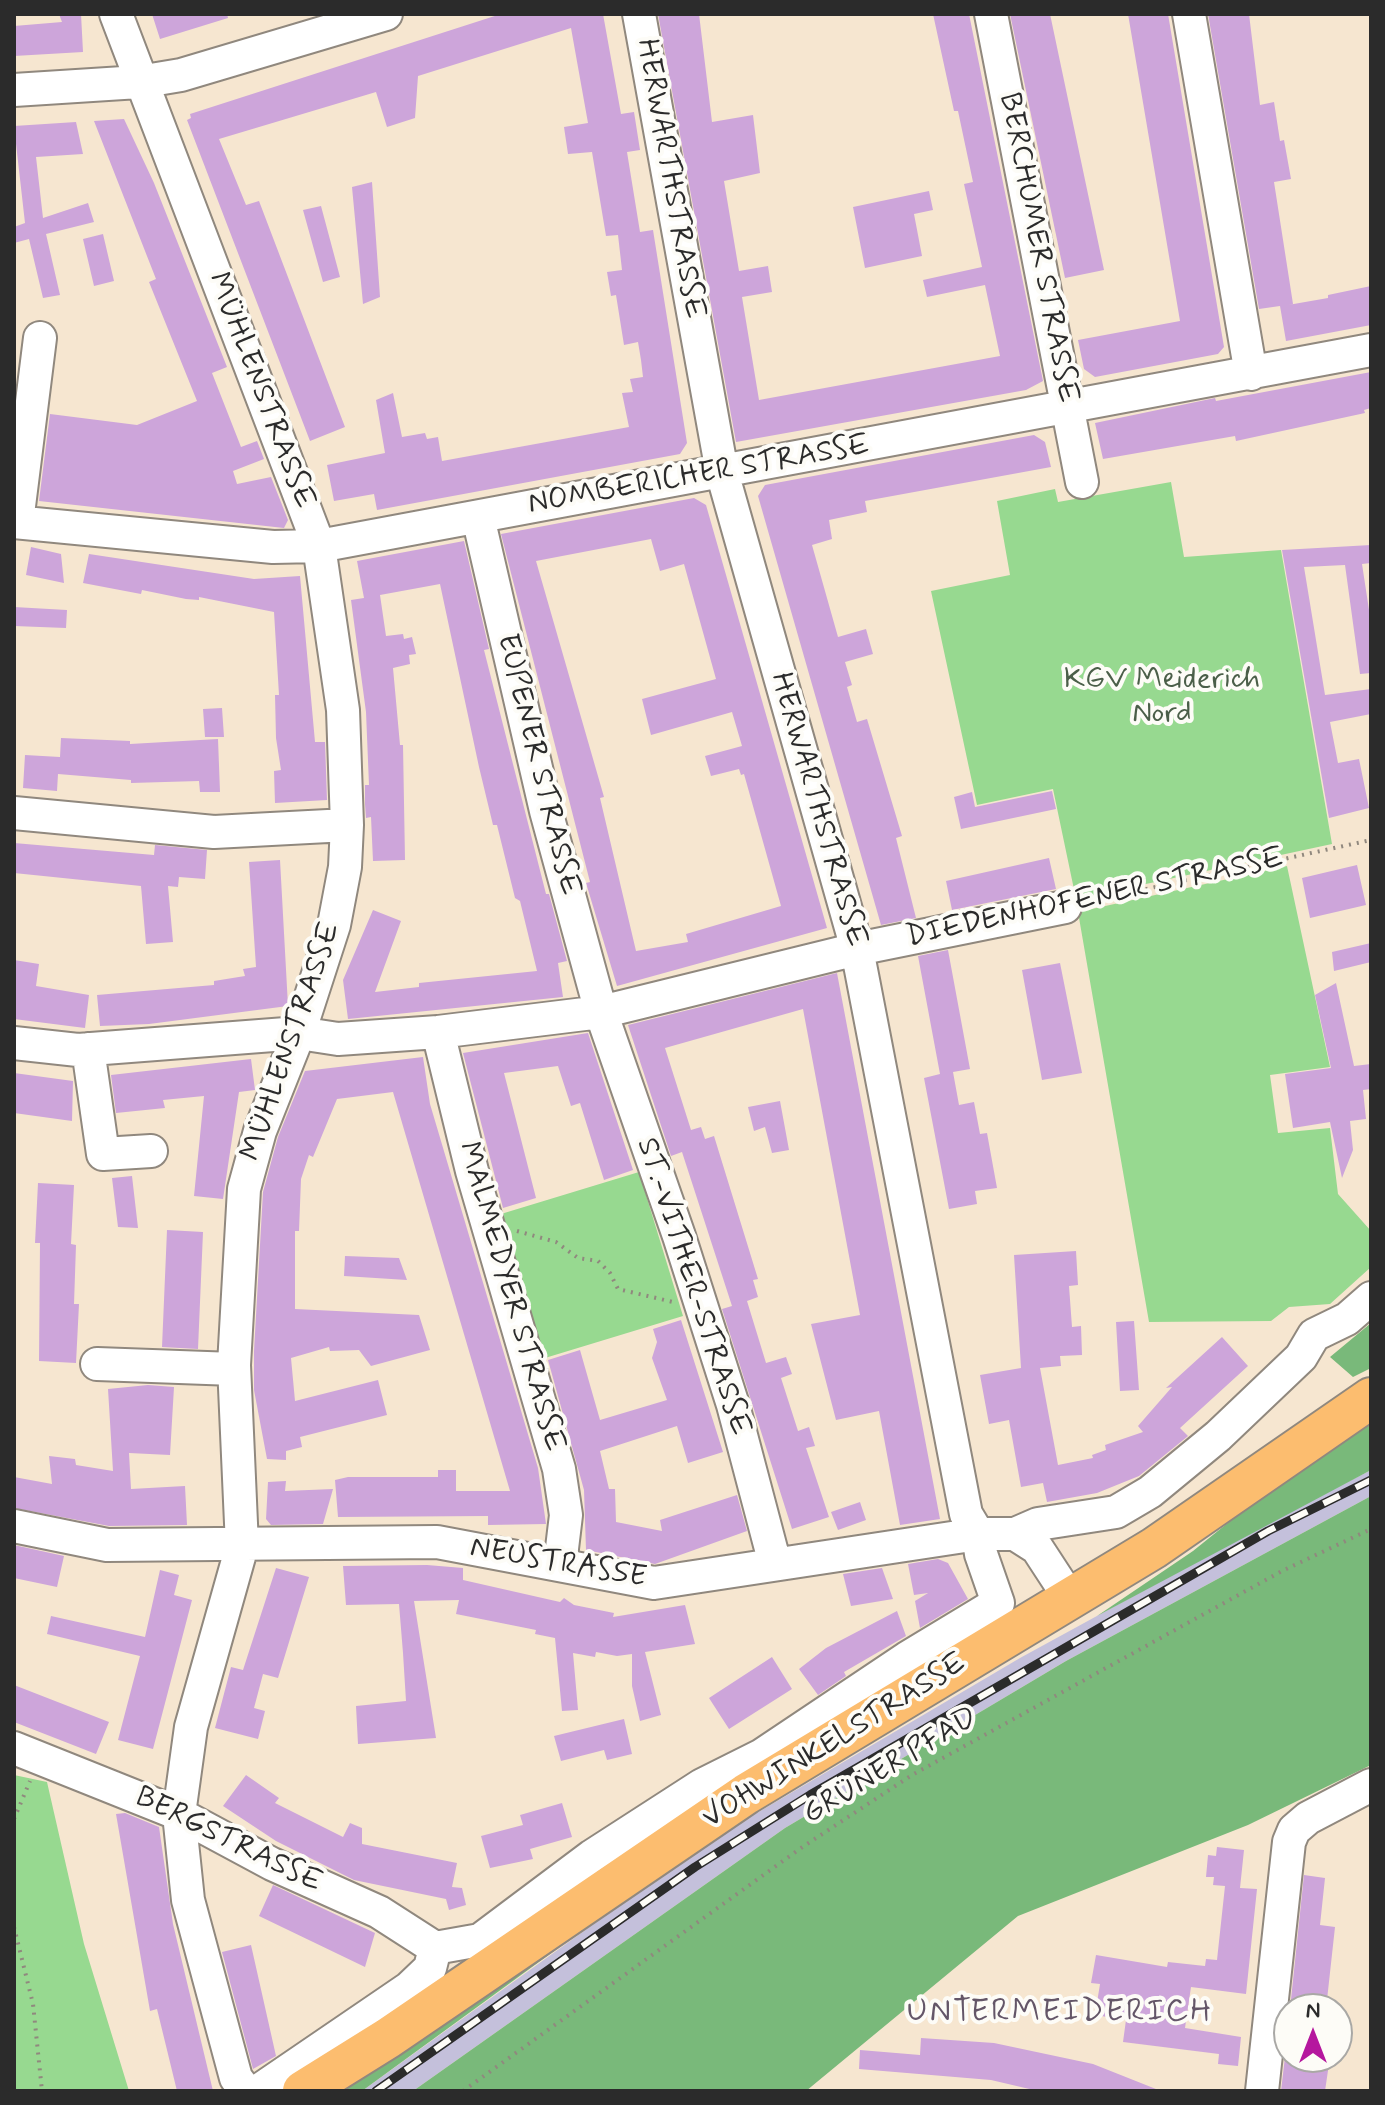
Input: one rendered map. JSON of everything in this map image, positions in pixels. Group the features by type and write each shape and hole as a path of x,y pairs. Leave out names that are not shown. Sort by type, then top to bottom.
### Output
{"main road":[{"name":"VOHWINKELSTRASSE","path":"303,2091 388,2038 746,1794 1154,1548 1371,1398"}],"street":[{"name":"MÜHLENSTRASSE","path":"116,14 139,82 319,546 343,710 347,825 345,867 334,925 299,1033 260,1131 244,1189 234,1369 242,1546 191,1727 179,1814 188,1900 236,2078 246,2091"},
{"path":"14,90 139,82 220,66 386,14"},
{"name":"HERWARTHSTRASSE","path":"435,1948 480,1940 604,1848 702,1785 762,1755 907,1658 998,1603 981,1554 978,1534 966,1514 857,949 722,472 639,14"},
{"name":"BERCHUMER STRASSE","path":"991,14 1082,482"},
{"path":"1189,14 1251,374"},
{"path":"18,522 40,338"},
{"name":"NOMBERICHER STRASSE","path":"18,522 273,547 319,546 1371,350"},
{"name":"EUPENER STRASSE","path":"478,517 546,811 601,1012"},
{"path":"14,813 214,832 347,825"},
{"name":"DIEDENHOFENER STRASSE","path":"14,1043 88,1049 299,1033 338,1039 438,1032 601,1012 857,949 1065,907"},
{"name":"ST.-VITHER-STRASSE","path":"601,1012 733,1405 775,1564"},
{"name":"MALMEDYER STRASSE","path":"438,1032 487,1226 559,1469 566,1515 560,1565"},
{"path":"88,1049 103,1154 151,1151"},
{"path":"1015,1534 1038,1524 1116,1512 1141,1498 1218,1436 1301,1357 1314,1335 1347,1319 1371,1298"},
{"path":"97,1364 234,1369"},
{"name":"NEUSTRASSE","path":"14,1526 107,1545 437,1542 654,1583 978,1534 1015,1534"},
{"path":"1015,1534 1037,1548 1069,1597"},
{"name":"BERGSTRASSE","path":"25,1752 179,1814 272,1864 379,1912 435,1948"},
{"path":"1262,2091 1289,1842 1294,1830 1308,1818 1371,1785"},
{"path":"258,2091 409,1988 430,1968 435,1948"}],"path":[{"name":"DIEDENHOFENER STRASSE","path":"1065,907 1371,840"},
{"path":"487,1226 504,1226 556,1242 578,1258 598,1261 610,1273 618,1289 671,1302 698,1294"},
{"name":"GRÜNER PFAD","path":"463,2091 801,1848 912,1775 1282,1571 1371,1529"},
{"path":"14,1819 28,1793 25,1752"},
{"path":"14,1927 33,2004 42,2091"}],"shaded area":[{"path":"1371,1470 1371,1496 1066,1661 785,1828 413,2091 362,2091 706,1843 1020,1658"}],"green space":[{"name":"KGV Meiderich Nord","path":"1171,482 1184,557 1281,550 1332,844 1076,899 1053,789 977,805 931,591 1010,575 997,501 1055,489 1058,502"},
{"path":"1287,866 1330,1067 1270,1075 1278,1133 1330,1128 1338,1194 1371,1231 1371,1267 1330,1304 1289,1307 1271,1321 1149,1322 1078,912"},
{"path":"639,1172 683,1316 545,1358 501,1214"},
{"path":"1371,1323 1371,1368 1353,1377 1330,1357"},
{"path":"1371,1420 1371,1470 1097,1616 1193,1551 1311,1456"},
{"path":"1371,1496 1371,1765 1248,1825 1018,1916 806,2091 413,2091 785,1828 1066,1661"},
{"path":"14,1775 47,1782 84,1944 129,2091 14,2091"},
{"path":"602,1916 362,2091 327,2091"}],"building":[{"path":"59,14 81,14 83,52 14,56 14,26 62,22"},
{"path":"152,14 227,14 228,18 160,39"},
{"path":"501,14 603,14 621,114 634,112 640,150 627,152 640,232 653,230 687,443 680,454 377,510 374,494 334,501 327,465 385,453 376,400 393,393 402,437 425,433 427,439 438,437 442,461 629,427 622,393 633,392 630,379 643,377 641,360 638,342 624,345 616,295 611,296 607,272 622,270 618,235 606,236 592,152 568,154 564,127 588,123 571,28 418,76 415,118 387,127 376,92 219,139 246,205 259,201 345,427 310,441 187,120 191,118 190,114"},
{"path":"658,14 699,14 712,122 753,115 760,173 724,181 739,271 768,266 772,292 742,297 759,400 1000,356 985,285 927,297 923,280 982,267 964,184 973,182 933,14 969,14 1043,381 1026,390 736,442"},
{"path":"1010,14 1050,14 1104,270 1065,278"},
{"path":"1128,14 1168,14 1224,347 1218,354 1095,377 1084,369 1078,340 1180,321"},
{"path":"1208,14 1249,14 1260,105 1274,102 1280,141 1284,140 1291,179 1274,182 1293,304 1288,305 1328,298 1328,295 1371,286 1371,325 1286,341 1280,306 1259,309"},
{"path":"124,119 154,183 227,367 212,373 241,447 257,441 264,459 233,471 237,484 271,477 288,520 284,528 39,501 50,414 137,425 197,401 149,282 156,279 94,121"},
{"path":"76,122 83,154 36,157 43,218 88,203 94,222 46,234 60,295 43,298 29,239 14,243 14,227 25,223 14,126"},
{"path":"372,182 380,297 363,304 352,187"},
{"path":"929,191 933,210 914,214 922,256 865,268 853,207"},
{"path":"321,206 340,277 323,282 303,210"},
{"path":"103,234 114,281 94,286 83,239"},
{"path":"1371,372 1371,408 1364,410 1365,413 1236,441 1235,436 1103,459 1095,423 1215,398 1216,401"},
{"path":"1034,435 1045,442 1051,467 865,501 867,512 829,520 832,539 812,545 838,637 866,629 873,654 845,662 852,685 847,687 857,722 867,719 902,836 896,838 916,918 881,925 758,496 765,485"},
{"path":"694,498 706,505 827,928 617,986 586,883 590,882 501,534","holes":["651,539 660,571 684,564 716,679 642,699 651,735 732,712 742,746 705,756 711,776 739,769 741,775 744,774 781,906 686,934 688,942 636,951 600,798 604,797 536,561"]},
{"path":"464,541 489,649 484,650 546,894 549,894 567,961 558,963 563,997 348,1019 343,980 373,910 401,921 375,992 419,987 419,983 537,971 520,901 515,898 497,825 493,825 440,584 380,595 386,636 403,634 404,639 412,637 416,654 409,655 410,664 393,668 400,745 403,745 405,860 373,861 371,817 366,818 365,804 365,785 369,785 366,712 351,600 364,598 357,561"},
{"path":"1371,545 1371,563 1362,564 1371,623 1371,673 1360,674 1345,565 1304,567 1325,695 1371,689 1371,714 1330,722 1338,763 1359,759 1369,808 1329,818 1282,550"},
{"path":"31,547 61,554 64,583 26,575"},
{"path":"89,554 254,579 300,576 315,742 325,742 327,800 275,803 274,771 281,770 276,738 275,695 279,695 274,612 199,597 199,600 186,599 142,590 141,594 83,583"},
{"path":"14,607 67,610 66,628 14,626"},
{"path":"222,708 224,737 205,737 203,709"},
{"path":"61,738 130,741 130,744 218,739 220,792 200,792 199,781 131,783 131,780 58,774 57,791 23,788 25,755 60,757"},
{"path":"1052,791 1056,809 961,829 954,797 972,792 975,807"},
{"path":"14,843 154,855 155,845 207,850 205,879 179,877 178,887 168,886 173,942 146,944 141,886 14,873"},
{"path":"1049,858 1056,889 952,910 946,881"},
{"path":"280,860 288,1006 149,1024 100,1026 97,995 214,985 214,981 245,976 243,969 256,967 249,862"},
{"path":"1357,865 1366,905 1310,918 1302,878"},
{"path":"1371,943 1371,962 1334,971 1332,952"},
{"path":"948,950 970,1069 953,1072 959,1105 974,1102 980,1134 987,1133 997,1188 975,1191 977,1204 949,1209 924,1078 940,1074 918,956"},
{"path":"14,960 39,964 36,986 89,995 85,1028 14,1019"},
{"path":"1060,963 1082,1073 1042,1080 1022,970"},
{"path":"837,973 940,1519 900,1525 879,1411 836,1420 811,1324 860,1315 803,1009 665,1048 691,1130 701,1127 705,1139 714,1136 758,1279 753,1280 758,1297 747,1301 766,1363 786,1357 792,1374 781,1378 798,1431 809,1427 815,1446 806,1448 829,1517 792,1529 722,1309 732,1306 682,1152 671,1156 628,1025"},
{"path":"1336,983 1354,1066 1371,1064 1371,1089 1363,1090 1366,1119 1350,1121 1353,1150 1342,1178 1330,1122 1293,1128 1285,1074 1331,1068 1315,995"},
{"path":"588,1033 633,1170 604,1180 580,1103 571,1106 558,1066 504,1073 536,1198 503,1208 463,1053"},
{"path":"423,1057 430,1104 538,1468 546,1524 488,1525 488,1516 338,1517 335,1480 348,1477 438,1477 438,1470 456,1470 456,1491 510,1491 393,1092 337,1099 313,1157 309,1155 301,1179 299,1231 295,1231 295,1309 419,1315 430,1350 371,1366 359,1350 330,1351 329,1347 291,1358 295,1401 378,1380 387,1415 300,1437 302,1447 286,1451 286,1460 267,1459 254,1390 254,1351 263,1192 278,1137 305,1071"},
{"path":"251,1059 255,1090 239,1092 223,1199 194,1196 204,1096 163,1100 165,1108 116,1113 111,1075"},
{"path":"14,1073 73,1081 72,1121 14,1113"},
{"path":"780,1101 789,1150 772,1153 765,1127 754,1131 748,1107"},
{"path":"132,1176 138,1228 118,1227 112,1178"},
{"path":"38,1183 74,1185 71,1244 76,1245 74,1304 79,1304 76,1363 39,1361 40,1243 35,1243"},
{"path":"167,1230 203,1232 198,1349 162,1347"},
{"path":"1076,1251 1078,1285 1069,1286 1072,1327 1081,1326 1082,1355 1060,1356 1061,1366 1040,1368 1058,1465 1093,1458 1092,1455 1106,1450 1105,1445 1143,1432 1138,1426 1172,1387 1166,1388 1222,1337 1248,1366 1180,1428 1188,1436 1139,1476 1097,1493 1047,1502 1043,1483 1021,1487 1009,1420 989,1424 980,1375 1021,1368 1014,1255"},
{"path":"345,1256 399,1258 407,1280 344,1276"},
{"path":"681,1320 723,1452 688,1463 677,1426 600,1451 609,1489 615,1489 616,1522 662,1531 660,1520 737,1495 747,1531 655,1564 586,1550 584,1490 548,1360 580,1350 600,1420 667,1400 652,1358 657,1342 653,1329"},
{"path":"1134,1321 1139,1390 1120,1391 1116,1322"},
{"path":"148,1385 174,1387 170,1455 129,1453 131,1489 185,1486 187,1525 109,1526 14,1508 14,1477 52,1484 49,1456 75,1459 76,1465 113,1471 108,1389"},
{"path":"286,1481 285,1491 333,1489 323,1524 271,1525 266,1519 268,1482"},
{"path":"860,1502 866,1520 838,1530 831,1512"},
{"path":"14,1545 64,1556 57,1587 14,1578"},
{"path":"938,1559 948,1563 968,1599 920,1628 915,1601 928,1593 914,1595 908,1564"},
{"path":"343,1566 463,1568 463,1580 560,1602 564,1598 574,1605 614,1613 613,1617 685,1605 695,1644 645,1652 661,1715 640,1721 632,1686 632,1654 617,1656 596,1652 595,1657 573,1653 578,1710 562,1711 555,1638 535,1634 536,1630 456,1614 459,1600 414,1601 436,1738 358,1744 356,1706 406,1701 399,1604 346,1605"},
{"path":"276,1568 309,1577 278,1678 263,1674 254,1708 265,1711 258,1739 215,1728 231,1667 243,1670"},
{"path":"882,1568 893,1599 851,1606 843,1574"},
{"path":"160,1570 179,1575 174,1595 192,1600 153,1749 118,1740 140,1656 47,1634 51,1616 145,1637"},
{"path":"897,1611 906,1636 844,1672 846,1676 818,1695 799,1669 826,1648"},
{"path":"772,1657 792,1689 729,1729 709,1698"},
{"path":"14,1685 109,1722 96,1754 14,1722"},
{"path":"624,1719 632,1754 607,1760 604,1750 561,1761 554,1736"},
{"path":"246,1775 279,1798 275,1803 343,1837 350,1823 362,1828 362,1844 457,1863 452,1887 462,1888 466,1905 449,1910 446,1899 354,1880 276,1841 223,1806"},
{"path":"562,1803 572,1837 530,1849 533,1859 490,1868 481,1836 523,1825 520,1815"},
{"path":"125,1813 159,1827 173,1924 213,2091 177,2091 157,2009 150,2011 116,1814"},
{"path":"1217,1847 1244,1850 1240,1888 1257,1889 1246,1994 1191,1987 1185,2028 1241,2037 1238,2066 1218,2064 1219,2054 1123,2042 1126,2020 1095,2015 1100,1984 1091,1983 1096,1955 1167,1967 1168,1962 1205,1966 1206,1959 1217,1960 1225,1886 1213,1885 1214,1877 1206,1877 1208,1855 1216,1856"},
{"path":"1304,1875 1325,1878 1320,1925 1335,1927 1328,1993 1292,1993"},
{"path":"273,1885 375,1933 365,1967 259,1916"},
{"path":"251,1945 276,2056 253,2069 222,1952"},
{"path":"921,2038 994,2043 1093,2064 1161,2091 1038,2091 991,2080 859,2069 860,2050 920,2055"},
{"path":"1283,2073 1328,2073 1325,2091 1281,2091"}],"railway":[{"path":"376,2091 695,1867 810,1795 1268,1531 1371,1480"}],"district":[{"name":"UNTERMEIDERICH","path":"1060,2013"}]}
